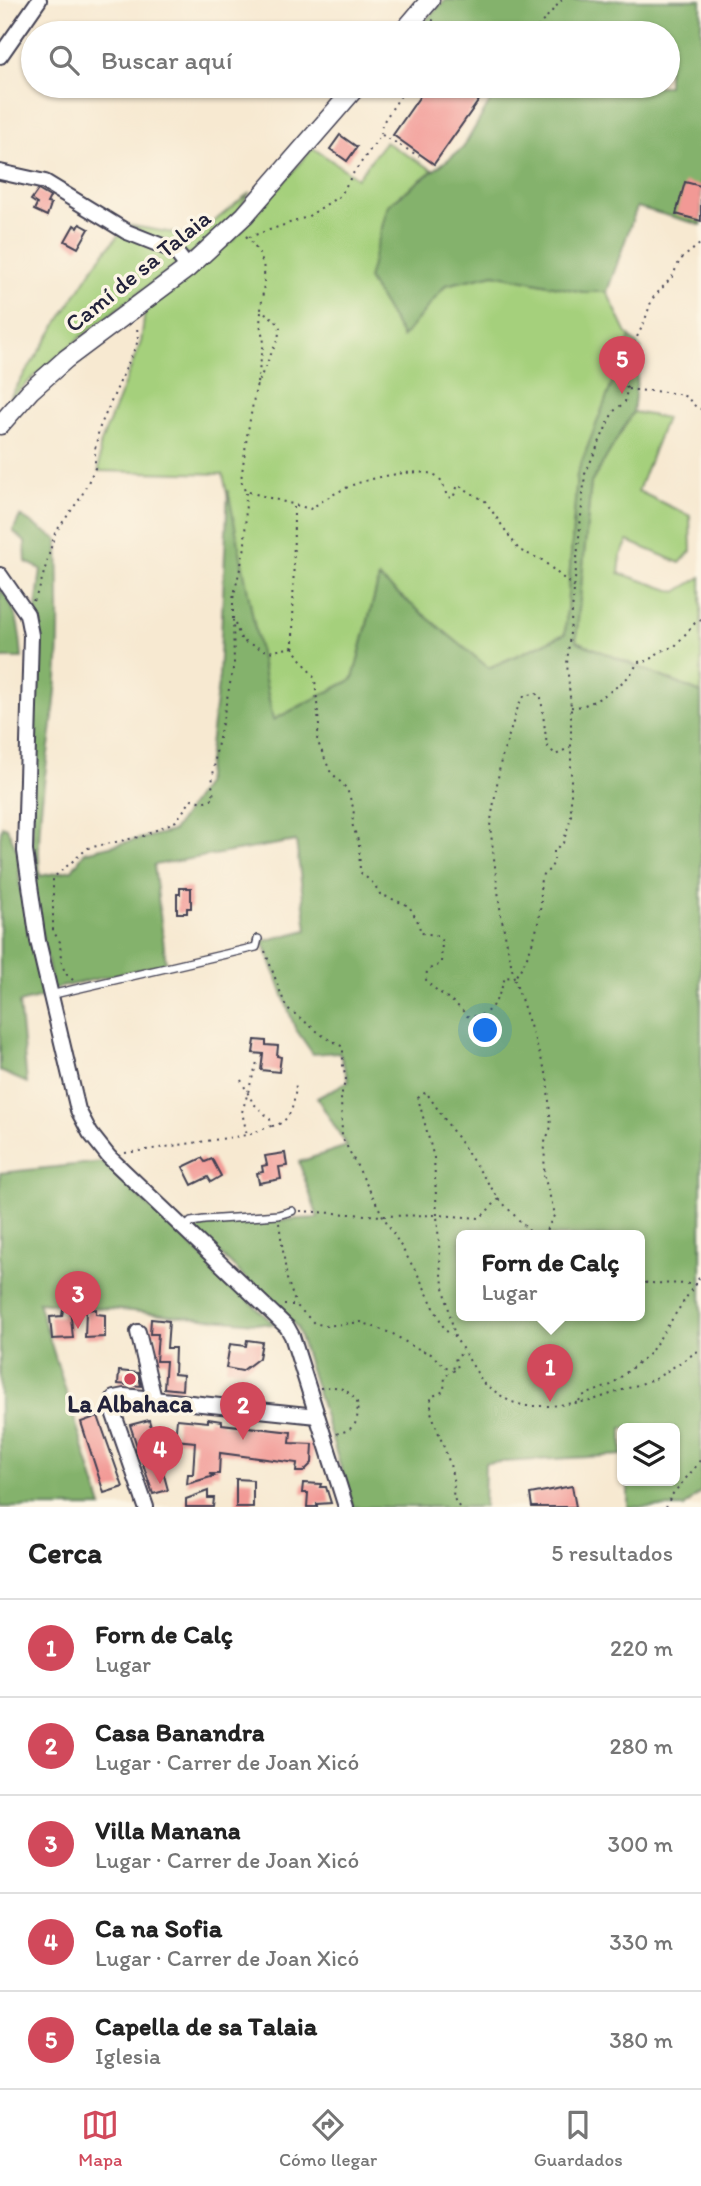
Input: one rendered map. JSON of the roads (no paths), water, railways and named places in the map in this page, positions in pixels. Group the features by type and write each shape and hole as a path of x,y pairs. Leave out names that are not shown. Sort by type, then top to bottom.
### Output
{"street":[{"path":"24,21 39,0"},
{"path":"412,21 424,7"},
{"path":"0,55 21,25"},
{"name":"Camí de sa Talaia","path":"0,425 30,391 57,367 188,268 245,215 346,98"},
{"path":"0,172 45,182 127,232 175,251 188,268"},
{"path":"0,575 27,614 31,635 25,851 38,941 78,1110 90,1133 112,1161 275,1316 292,1336 346,1507"},
{"path":"138,1332 155,1399"},
{"path":"146,1507 111,1406 114,1398 124,1396 317,1416"}],"lane":[{"path":"50,995 257,943"},
{"path":"184,1229 191,1222 278,1215 292,1211"}],"place":[{"name":"Capella de sa Talaia","path":"622,394"},
{"name":"Villa Manana","path":"78,1329"},
{"name":"La Albahaca","path":"130,1379"},
{"name":"Forn de Calç","path":"550,1402"},
{"name":"Casa Banandra","path":"243,1440"},
{"name":"Ca na Sofia","path":"160,1484"}]}
